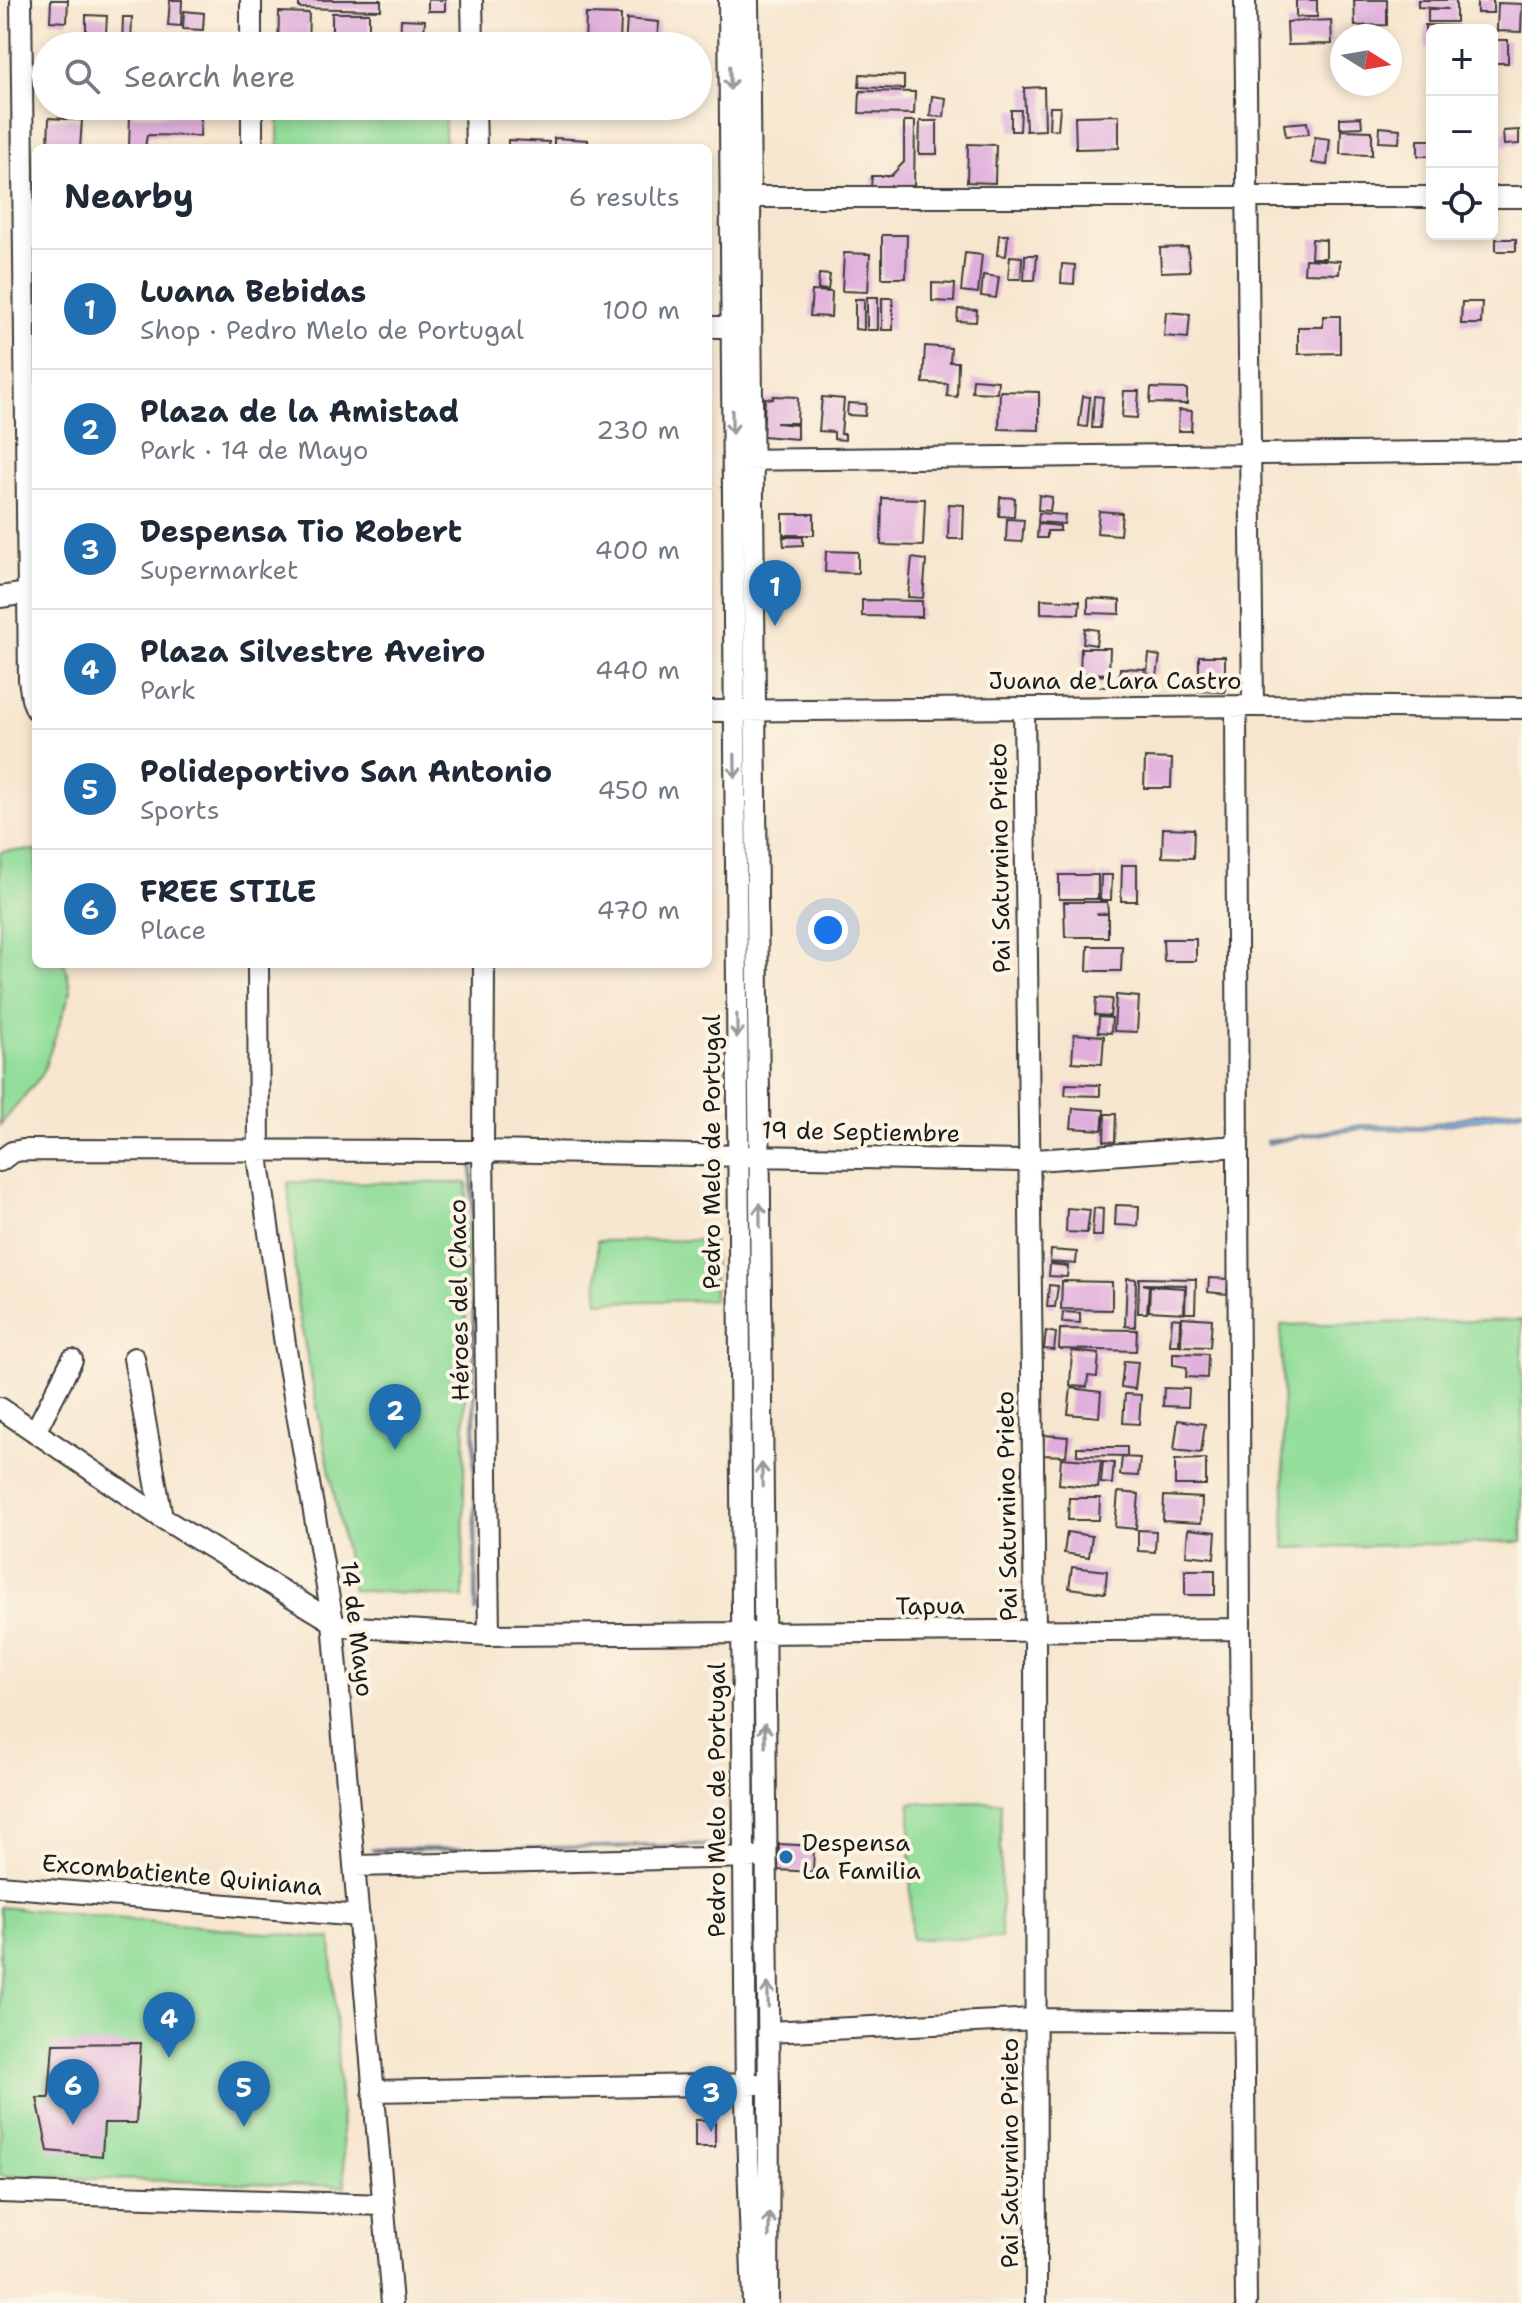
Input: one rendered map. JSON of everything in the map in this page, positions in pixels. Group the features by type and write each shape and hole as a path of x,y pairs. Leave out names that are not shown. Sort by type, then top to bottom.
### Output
{"street":[{"path":"21,0 30,331 28,593 32,699"},
{"path":"251,0 251,32"},
{"path":"472,0 473,32"},
{"name":"Pedro Melo de Portugal","path":"729,0 740,196"},
{"name":"Pedro Melo de Portugal","path":"748,0 740,196 741,327 743,460 756,709 769,2083 768,2303"},
{"path":"1245,0 1250,453 1238,1146 1246,2303"},
{"path":"252,120 252,144"},
{"path":"475,120 476,144"},
{"path":"740,196 1426,197"},
{"path":"1498,197 1522,197"},
{"path":"712,327 741,327"},
{"path":"743,460 1522,451"},
{"name":"Pedro Melo de Portugal","path":"743,460 734,710 745,2084 753,2303"},
{"path":"0,597 28,593"},
{"name":"Juana de Lara Castro","path":"712,711 1244,706 1522,708"},
{"name":"Pai Saturnino Prieto","path":"1024,708 1035,1630 1036,2303"},
{"name":"14 de Mayo","path":"258,968 259,1163 285,1344 333,1622 392,2303"},
{"name":"Héroes del Chaco","path":"484,968 489,1635"},
{"name":"19 de Septiembre","path":"0,1161 12,1152 23,1150 483,1151 1029,1160 1238,1146"},
{"path":"134,1358 162,1518"},
{"path":"35,1432 72,1360"},
{"path":"739,1362 760,1362"},
{"path":"0,1408 162,1518 333,1622"},
{"name":"Tapua","path":"333,1622 340,1626 489,1635 1240,1629"},
{"path":"354,1866 766,1857"},
{"name":"Excombatiente Quiniana","path":"0,1886 359,1916"},
{"path":"768,2032 1035,2019 1243,2021"},
{"path":"373,2091 769,2083"},
{"path":"0,2192 383,2205"}],"green space":[{"path":"278,120 445,120 445,144 278,144"},
{"path":"32,850 32,968 66,968 71,991 42,1075 0,1125 0,853"},
{"path":"288,1182 467,1183 463,1598 353,1590 298,1310"},
{"path":"713,1240 714,1300 598,1302 597,1241"},
{"path":"1522,1320 1522,1542 1285,1548 1281,1325"},
{"path":"1001,1802 1001,1938 911,1939 910,1803"},
{"path":"0,1907 331,1939 345,2186 0,2176"}],"water":[{"path":"1522,1108 1522,1112 1420,1130 1363,1129 1268,1144 1267,1141 1362,1125 1421,1126"},
{"path":"473,1164 477,1612 475,1612"},
{"path":"729,1844 373,1851 372,1849"}],"building":[{"path":"51,0 68,0 67,22 50,21"},
{"path":"170,0 182,0 181,26 168,25"},
{"path":"299,0 381,0 381,10 299,8"},
{"path":"428,0 445,0 445,11 428,11"},
{"path":"1296,0 1317,0 1317,17 1296,17"},
{"path":"1354,0 1387,0 1387,24 1355,24"},
{"path":"1418,0 1456,0 1456,22 1428,22 1428,9 1448,9 1418,7"},
{"path":"1477,0 1493,0 1493,13 1477,13"},
{"path":"1498,3 1522,4 1521,32 1498,31"},
{"path":"184,11 204,13 203,30 183,29"},
{"path":"279,12 309,13 308,32 278,32"},
{"path":"332,13 369,13 369,32 332,32"},
{"path":"586,14 621,15 620,32 585,32"},
{"path":"86,15 107,16 106,32 86,32"},
{"path":"123,17 132,17 131,32 122,32"},
{"path":"401,19 425,20 424,32 401,32"},
{"path":"627,19 659,22 658,32 626,32"},
{"path":"1331,20 1330,44 1288,45 1287,22"},
{"path":"1498,40 1508,40 1508,63 1498,63"},
{"path":"860,74 904,76 904,89 859,87"},
{"path":"1044,87 1045,130 1026,131 1024,88"},
{"path":"860,91 915,92 914,114 859,113"},
{"path":"932,96 946,98 944,117 930,116"},
{"path":"1050,107 1060,107 1058,130 1049,129"},
{"path":"1011,110 1021,110 1020,131 1011,131"},
{"path":"1119,115 1119,148 1076,149 1075,116"},
{"path":"1361,117 1362,127 1340,128 1340,118"},
{"path":"49,120 82,120 80,144 48,144"},
{"path":"130,120 201,120 200,136 147,135 146,144 129,144"},
{"path":"904,121 915,121 914,188 871,187 872,176 891,176 904,162"},
{"path":"920,121 937,121 937,154 919,154"},
{"path":"1307,122 1309,134 1286,136 1284,124"},
{"path":"1380,127 1400,129 1399,143 1379,142"},
{"path":"1341,130 1372,131 1372,155 1340,154"},
{"path":"1519,130 1519,144 1504,145 1503,131"},
{"path":"1315,137 1330,139 1327,165 1312,163"},
{"path":"554,138 588,140 588,144 554,144"},
{"path":"508,140 549,142 549,144 508,144"},
{"path":"1418,140 1426,140 1426,156 1418,156"},
{"path":"968,144 996,145 995,183 967,182"},
{"path":"882,235 907,235 906,278 882,278"},
{"path":"999,235 1008,235 1006,256 997,255"},
{"path":"1312,239 1326,240 1326,258 1311,258"},
{"path":"1516,239 1516,251 1496,251 1496,240"},
{"path":"1188,247 1190,271 1161,272 1160,248"},
{"path":"844,253 870,254 868,292 842,291"},
{"path":"965,253 982,255 978,293 961,291"},
{"path":"1025,255 1037,255 1035,280 1024,280"},
{"path":"1010,256 1022,257 1021,279 1008,279"},
{"path":"1305,259 1340,261 1339,274 1304,273"},
{"path":"1062,264 1075,265 1074,284 1061,283"},
{"path":"819,274 830,275 828,290 818,289"},
{"path":"983,275 999,277 996,298 981,296"},
{"path":"932,283 955,284 954,302 932,301"},
{"path":"812,291 832,292 831,317 810,316"},
{"path":"867,297 878,297 878,330 867,330"},
{"path":"882,298 893,298 893,330 882,330"},
{"path":"855,299 864,299 864,330 855,329"},
{"path":"1462,302 1482,302 1481,324 1461,324"},
{"path":"958,309 977,310 976,322 957,321"},
{"path":"1166,312 1190,314 1188,338 1164,336"},
{"path":"1323,316 1340,316 1340,353 1298,354 1298,327 1323,327"},
{"path":"925,346 951,348 950,362 958,362 957,397 947,396 948,384 923,383"},
{"path":"973,379 998,381 997,393 972,392"},
{"path":"1151,388 1187,389 1187,404 1150,403"},
{"path":"1000,391 1039,392 1039,430 999,429"},
{"path":"1124,391 1139,391 1137,418 1122,417"},
{"path":"773,396 798,397 797,423 776,423 797,425 797,439 763,436 765,398 773,399"},
{"path":"1083,396 1090,397 1087,427 1079,426"},
{"path":"1094,396 1103,397 1100,428 1092,428"},
{"path":"822,397 844,399 841,434 845,434 845,440 834,439 834,432 819,431"},
{"path":"848,403 866,404 865,416 847,415"},
{"path":"1179,410 1192,411 1191,431 1178,431"},
{"path":"1039,495 1052,497 1050,511 1038,510"},
{"path":"1000,497 1015,498 1014,517 999,516"},
{"path":"882,498 925,499 923,546 881,545"},
{"path":"949,504 964,505 963,539 948,539"},
{"path":"1099,511 1122,513 1120,535 1097,533"},
{"path":"1039,513 1065,515 1064,524 1038,522"},
{"path":"783,514 814,514 814,535 783,535"},
{"path":"1007,519 1024,520 1022,542 1006,541"},
{"path":"1038,524 1060,526 1060,531 1047,531 1047,538 1037,538"},
{"path":"783,537 803,537 803,545 784,546"},
{"path":"826,551 858,552 858,573 825,572"},
{"path":"912,558 926,560 923,598 908,597"},
{"path":"1088,598 1120,600 1120,614 1088,613"},
{"path":"1041,599 1080,601 1079,614 1041,613"},
{"path":"862,600 922,601 922,617 862,616"},
{"path":"1085,628 1098,630 1096,645 1083,643"},
{"path":"1081,648 1110,648 1109,674 1080,673"},
{"path":"1149,654 1160,656 1157,675 1147,674"},
{"path":"1199,656 1225,656 1225,692 1199,691"},
{"path":"1120,668 1145,669 1143,688 1119,686"},
{"path":"1083,674 1109,676 1108,687 1082,686"},
{"path":"1145,758 1172,759 1171,788 1144,788"},
{"path":"1163,828 1194,829 1193,858 1162,857"},
{"path":"1122,865 1137,865 1137,901 1121,901"},
{"path":"1059,875 1098,875 1098,899 1059,899"},
{"path":"1101,875 1112,875 1111,900 1100,900"},
{"path":"1064,902 1107,902 1108,913 1096,914 1108,914 1108,937 1065,937"},
{"path":"1163,939 1196,939 1196,961 1164,961"},
{"path":"1088,946 1122,946 1121,971 1087,971"},
{"path":"1116,995 1139,997 1137,1032 1114,1031"},
{"path":"1096,998 1112,999 1110,1016 1095,1015"},
{"path":"1099,1017 1112,1018 1111,1033 1098,1032"},
{"path":"1074,1034 1104,1036 1102,1064 1072,1062"},
{"path":"1066,1084 1100,1085 1100,1096 1065,1095"},
{"path":"1073,1108 1104,1110 1102,1130 1071,1128"},
{"path":"1105,1114 1116,1114 1115,1142 1104,1141"},
{"path":"1116,1205 1139,1206 1138,1226 1115,1225"},
{"path":"1067,1208 1090,1210 1087,1233 1066,1232"},
{"path":"1094,1208 1103,1209 1102,1236 1092,1236"},
{"path":"1051,1250 1077,1252 1076,1264 1050,1262"},
{"path":"1050,1264 1068,1266 1067,1277 1049,1276"},
{"path":"1127,1278 1136,1279 1135,1327 1125,1326"},
{"path":"1139,1278 1196,1279 1195,1313 1185,1313 1186,1285 1143,1284 1149,1286 1147,1313 1138,1313"},
{"path":"1209,1278 1228,1279 1227,1294 1208,1292"},
{"path":"1062,1281 1112,1282 1112,1310 1061,1309"},
{"path":"1049,1285 1058,1286 1055,1307 1047,1307"},
{"path":"1150,1286 1185,1288 1184,1313 1149,1311"},
{"path":"1063,1312 1080,1313 1080,1323 1062,1322"},
{"path":"1182,1317 1212,1319 1210,1347 1181,1346"},
{"path":"1172,1318 1180,1319 1179,1345 1170,1345"},
{"path":"1060,1329 1137,1330 1136,1351 1059,1349"},
{"path":"1046,1331 1056,1333 1054,1350 1044,1349"},
{"path":"1072,1351 1099,1354 1097,1377 1088,1376 1087,1387 1070,1386"},
{"path":"1173,1353 1208,1354 1207,1378 1186,1377 1187,1367 1173,1365"},
{"path":"1124,1361 1138,1362 1135,1389 1121,1387"},
{"path":"1071,1388 1101,1392 1099,1417 1068,1414"},
{"path":"1164,1388 1189,1389 1188,1407 1163,1406"},
{"path":"1125,1394 1141,1395 1139,1424 1123,1423"},
{"path":"1178,1420 1205,1424 1201,1453 1174,1450"},
{"path":"1044,1435 1068,1437 1066,1456 1042,1455"},
{"path":"1077,1447 1127,1447 1127,1456 1077,1455"},
{"path":"1122,1457 1140,1458 1138,1476 1120,1475"},
{"path":"1061,1458 1101,1461 1098,1488 1059,1484"},
{"path":"1206,1459 1206,1485 1175,1485 1175,1460"},
{"path":"1103,1462 1114,1463 1112,1484 1101,1483"},
{"path":"1118,1492 1139,1494 1136,1529 1115,1527"},
{"path":"1164,1496 1202,1498 1201,1523 1163,1521"},
{"path":"1069,1498 1100,1498 1099,1520 1068,1520"},
{"path":"1188,1529 1216,1532 1214,1558 1186,1555"},
{"path":"1138,1530 1156,1531 1155,1552 1138,1551"},
{"path":"1067,1532 1092,1536 1089,1557 1064,1553"},
{"path":"1072,1567 1107,1571 1105,1593 1069,1588"},
{"path":"1185,1570 1215,1570 1215,1595 1185,1595"},
{"path":"779,1844 814,1846 813,1872 778,1870"},
{"path":"141,2043 136,2123 104,2123 102,2156 48,2151 37,2098 49,2098 53,2044"},
{"path":"695,2120 715,2120 715,2147 695,2147"}],"place":[{"name":"Luana Bebidas","path":"775,626"},
{"name":"Plaza de la Amistad","path":"395,1450"},
{"name":"Despensa La Familia","path":"786,1857"},
{"name":"Plaza Silvestre Aveiro","path":"169,2058"},
{"name":"FREE STILE","path":"73,2125"},
{"name":"Polideportivo San Antonio","path":"244,2127"},
{"name":"Despensa Tio Robert","path":"711,2132"}]}
